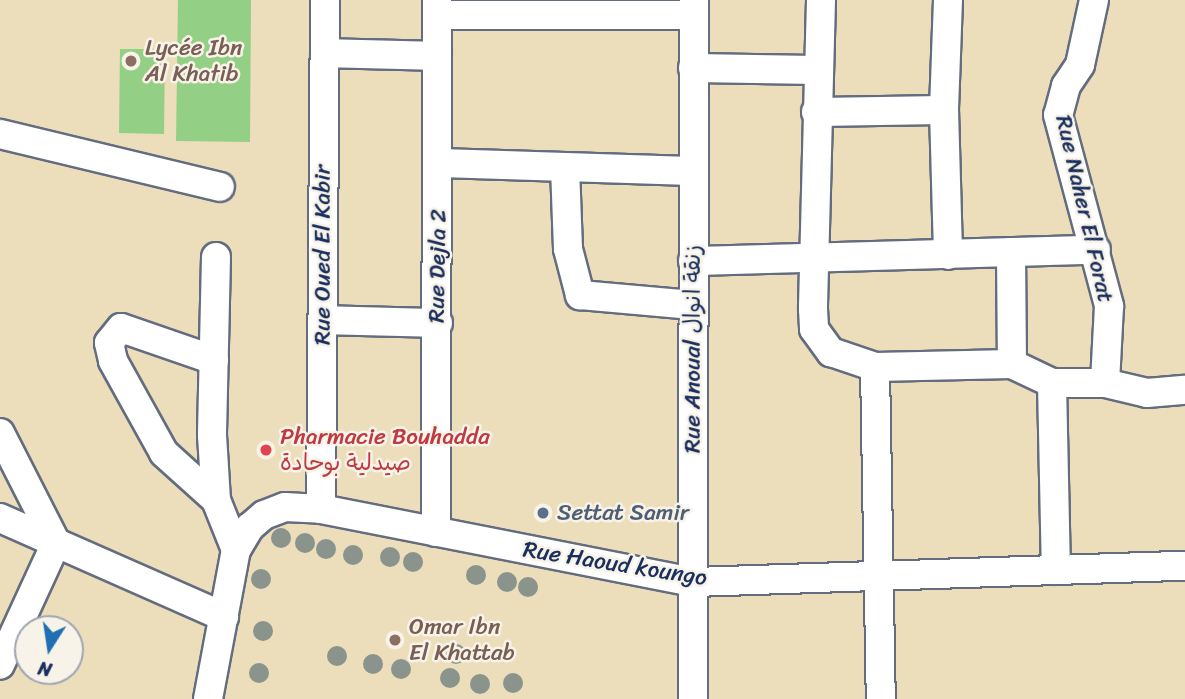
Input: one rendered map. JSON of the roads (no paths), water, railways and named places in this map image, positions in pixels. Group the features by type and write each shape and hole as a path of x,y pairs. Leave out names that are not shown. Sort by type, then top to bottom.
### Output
{"street":[{"name":"Rue Oued El Kabir","path":"321,509 325,0"},
{"path":"821,0 813,257 813,309 821,340 845,359 875,367 1012,364 1052,383 1105,383 1147,393 1185,390"},
{"path":"948,0 944,110 948,255"},
{"name":"Rue Naher El Forat","path":"1094,0 1080,65 1066,86 1058,115 1109,306 1105,383"},
{"path":"437,8 694,7"},
{"name":"Rue Anoual زنقة انوال","path":"693,699 694,7"},
{"name":"Rue Dejla 2","path":"436,532 439,163 437,8"},
{"path":"325,53 438,56"},
{"path":"693,68 817,70"},
{"path":"816,111 944,110"},
{"path":"0,134 220,187"},
{"path":"439,163 693,171"},
{"path":"565,167 568,249 580,295 693,305"},
{"path":"693,261 1096,250"},
{"path":"1011,252 1012,364"},
{"path":"208,699 236,550 216,500 216,257"},
{"path":"323,320 438,323"},
{"path":"214,360 121,328 109,343 113,361 164,453 216,500"},
{"path":"875,367 881,699"},
{"path":"1052,383 1056,570"},
{"path":"0,433 56,543"},
{"name":"Rue Haoud koungo","path":"236,550 250,527 264,515 285,507 321,509 694,582 1185,566"},
{"path":"0,518 224,617"},
{"path":"0,665 56,543"}],"place":[{"name":"Lycée Ibn Al Khatib","path":"131,61"},
{"name":"Pharmacie Bouhadda صيدلية بوحادة","path":"266,450"},
{"name":"Settat Samir","path":"543,513"},
{"name":"Omar Ibn El Khattab","path":"395,640"}]}
